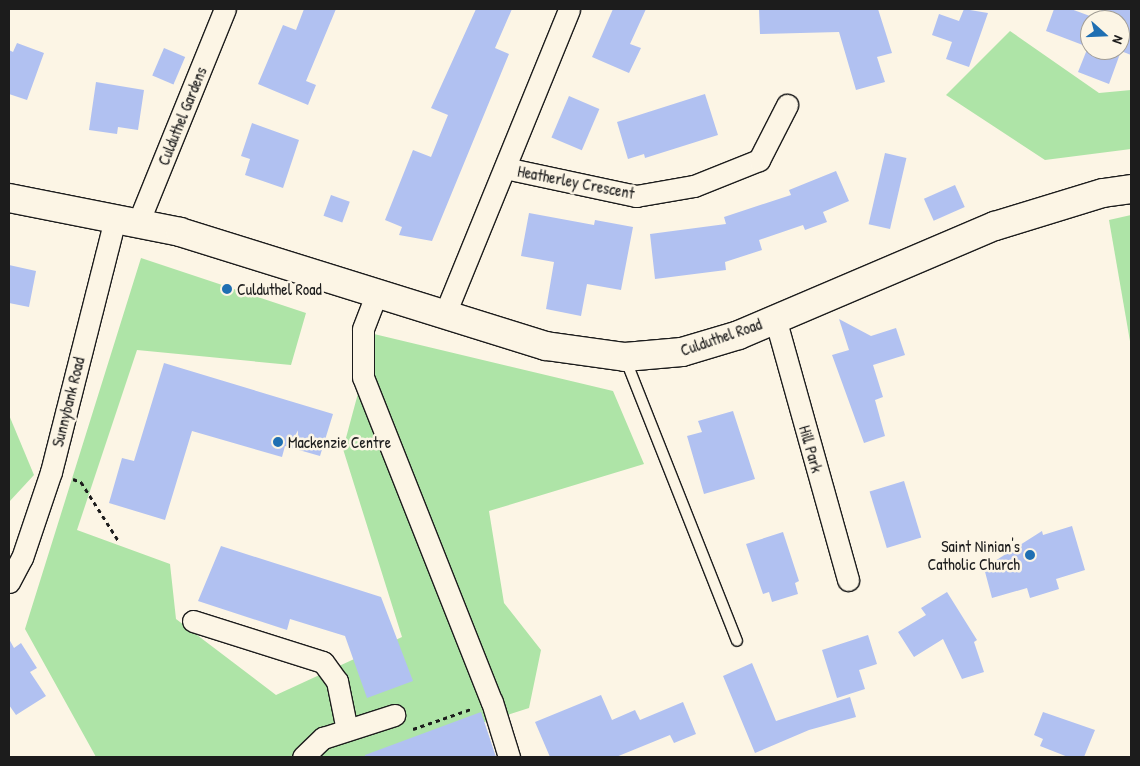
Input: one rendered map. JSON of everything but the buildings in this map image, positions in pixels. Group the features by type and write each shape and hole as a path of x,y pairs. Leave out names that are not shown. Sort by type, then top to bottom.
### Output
{"main road":[{"name":"Culduthel Road","path":"9,198 180,232 444,316 546,346 625,357 682,352 739,335 775,318 842,294 996,226 1103,193 1131,189"}],"street":[{"name":"Culduthel Gardens","path":"126,221 225,9"},
{"name":"Heatherley Crescent","path":"444,316 569,9"},
{"name":"Heatherley Crescent","path":"505,168 636,196 694,186 759,160 787,105"},
{"name":"Sunnybank Road","path":"9,582 22,558 51,472 126,221"},
{"path":"376,294 363,329 364,377 492,702 509,757"},
{"name":"Hill Park","path":"775,318 848,580"},
{"path":"193,621 323,662 337,681 347,730"},
{"path":"302,757 323,738 394,715"}],"lane":[{"path":"625,357 737,641"}],"path":[{"path":"51,472 80,482 118,540"}],"green space":[{"path":"1010,31 1099,93 1131,90 1131,149 1045,160 946,95"},
{"path":"1131,215 1131,347 1109,220"},
{"path":"141,258 306,313 291,365 137,350 77,530 170,564 176,619 276,695 402,637 343,449 374,334 613,391 644,464 489,511 504,603 541,650 529,708 374,757 96,757 25,629"},
{"path":"9,415 34,475 9,502"}],"place":[{"name":"Culduthel Road","path":"227,289"},
{"name":"Mackenzie Centre","path":"278,442"},
{"name":"Saint Ninian's Catholic Church","path":"1030,555"}]}
